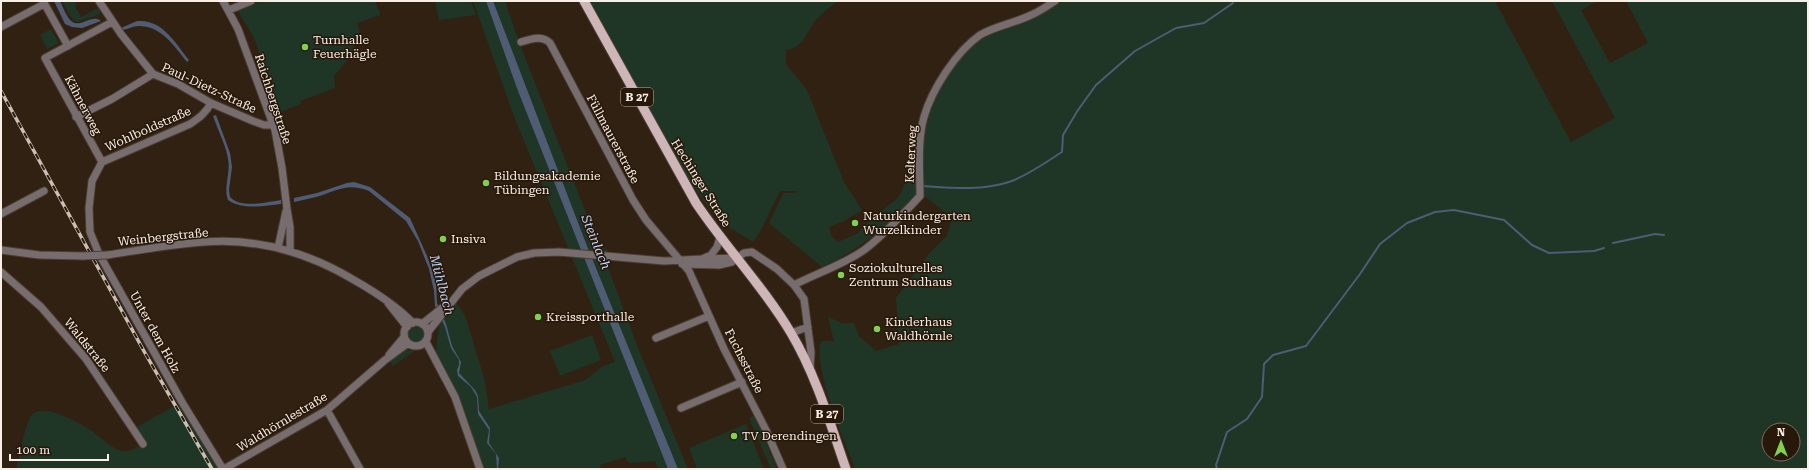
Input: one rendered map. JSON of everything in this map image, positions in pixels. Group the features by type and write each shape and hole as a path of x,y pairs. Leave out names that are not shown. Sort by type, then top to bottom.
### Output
{"main road":[{"name":"Hechinger Straße","path":"584,1 696,203 720,237 773,305 791,333 810,369 846,469"}],"street":[{"name":"Paul-Dietz-Straße","path":"100,1 112,22 153,74 178,84 211,103 253,122 268,126 273,125"},
{"name":"Raichbergstraße","path":"223,1 238,29 273,125 282,168 290,227 290,251"},
{"path":"229,10 251,1"},
{"name":"Kelterweg","path":"794,285 845,261 864,250 920,196 921,137 924,117 934,92 949,67 965,47 981,34 1032,15 1054,1"},
{"path":"1,28 43,2 68,46 112,22"},
{"name":"Füllmaurerstraße","path":"521,42 540,38 546,39 550,43 633,200 646,220 682,262"},
{"name":"Kähnerweg","path":"68,46 45,58 102,162"},
{"path":"76,117 112,99 153,74"},
{"name":"Wohlboldstraße","path":"89,198 92,181 102,162 190,124 208,110 211,103"},
{"path":"1,214 44,191"},
{"name":"Unter dem Holz","path":"89,198 89,225 99,254 182,402 224,469"},
{"name":"Raichbergstraße","path":"278,248 287,209"},
{"path":"702,259 711,256 717,247 720,237"},
{"name":"Weinbergstraße","path":"1,250 39,255 83,256 108,255 205,242 248,243 278,248 290,251 336,269 387,301 408,323"},
{"path":"426,342 421,346 416,347 406,340 408,323 422,324 435,317 455,296 478,276 517,257 545,252 568,253 716,266 732,262 736,258"},
{"name":"Hechinger Straße","path":"736,258 744,253 752,252 777,269 794,285 804,299 812,357 810,369"},
{"path":"682,262 702,259 736,258"},
{"name":"Fuchsstraße","path":"682,262 689,271 709,316 766,430 783,469"},
{"name":"Waldstraße","path":"1,272 41,307 86,359 143,444"},
{"path":"656,338 709,316"},
{"path":"435,317 428,332 426,342 455,397 480,469"},
{"path":"422,324 428,332"},
{"path":"791,333 808,327"},
{"name":"Waldhörnlestraße","path":"224,469 327,410 386,360 406,340"},
{"path":"682,408 742,382"},
{"path":"327,410 360,469"}],"green space":[{"path":"62,1 75,2 77,5 75,6 81,17 98,8 101,13 76,22 71,17"},
{"name":"Turnhalle Feuerhägle","path":"260,1 375,1 380,15 357,23 360,32 350,57 334,76 335,88 300,101 301,104 281,112 254,38 238,11"},
{"path":"435,1 471,1 476,15 439,20"},
{"path":"473,1 505,1 519,42 599,246 608,250 608,267 637,345 688,469 658,469 655,461 629,463 625,457 600,465 601,469 480,469 472,442 435,357 440,319 453,299 465,315 485,381 489,409 585,380 603,366 615,362 515,119"},
{"path":"590,1 838,1 823,12 801,43 792,49 786,50 786,64 807,90 844,182 862,210 844,221 829,227 832,237 838,242 858,233 870,220 898,198 918,158 916,196 883,228 849,252 822,267 769,223 783,193 795,193 798,191 780,191 761,230 753,242 719,221 702,199 688,178"},
{"path":"1058,1 1495,1 1571,142 1615,118 1552,1 1598,1 1581,10 1610,63 1648,43 1626,1 1808,1 1808,469 855,469 837,423 825,385 819,353 821,341 834,341 828,317 842,323 854,323 859,336 876,351 899,344 896,298 928,255 947,236 952,218 922,194 926,120 937,94 967,49 983,36"},
{"path":"51,29 59,43 47,49 40,35"},
{"path":"413,326 419,326 424,331 422,340 419,342 413,342 408,337 408,331"},
{"path":"592,335 601,360 560,376 550,351"},
{"path":"406,350 415,351 393,366 390,362"},
{"path":"182,402 223,469 16,469 26,427 31,416 36,412 43,411 60,414 89,429 109,445 122,451 128,451 143,444 133,429"},
{"path":"755,415 777,469 771,469 749,418"},
{"name":"TV Derendingen","path":"746,424 764,469 697,469 689,448"}],"water":[{"path":"54,1 60,1 68,17 75,23 94,19 101,21 82,28 72,27 65,24"},
{"path":"486,1 493,1 587,246 678,469 668,469 518,91"},
{"path":"137,21 146,21 154,24 168,33 189,60 187,62 172,43 154,29 138,26 123,30 121,28"},
{"path":"216,115 230,153 232,167 229,190 230,197 235,201 247,204 281,200 281,204 247,206 228,200 226,190 229,164 224,144 213,116"},
{"path":"354,182 370,187 410,218 427,256 436,282 437,303 446,324 452,346 461,362 459,373 475,390 478,396 479,411 490,428 489,443 499,458 498,469 496,454 487,443 489,430 478,414 477,397 471,387 458,376 457,370 459,360 451,348 445,327 435,306 434,291 429,269 418,241 406,221 369,191 361,188 342,188 316,197 294,202 294,198"}],"waterway":[{"path":"923,186 966,188 988,187 1009,182 1029,173 1062,152 1063,135 1078,110 1096,85 1135,51 1176,28 1204,23 1233,3"},
{"path":"1217,469 1216,465 1227,432 1247,419 1262,397 1264,364 1273,355 1306,346 1360,274 1380,244 1407,223 1435,212 1454,210 1504,220 1532,245 1549,253 1594,251 1604,248"},
{"path":"1613,243 1655,234 1664,235"}],"railway":[{"path":"1,91 145,353 212,469"}],"place":[{"name":"Turnhalle Feuerhägle","path":"305,47"},
{"name":"Bildungsakademie Tübingen","path":"486,183"},
{"name":"Naturkindergarten Wurzelkinder","path":"855,223"},
{"name":"Insiva","path":"443,239"},
{"name":"Soziokulturelles Zentrum Sudhaus","path":"841,275"},
{"name":"Kreissporthalle","path":"538,317"},
{"name":"Kinderhaus Waldhörnle","path":"877,329"},
{"name":"TV Derendingen","path":"734,436"}],"water label":[{"name":"Steinlach","path":"596,242"},
{"name":"Mühlbach","path":"442,285"}]}
